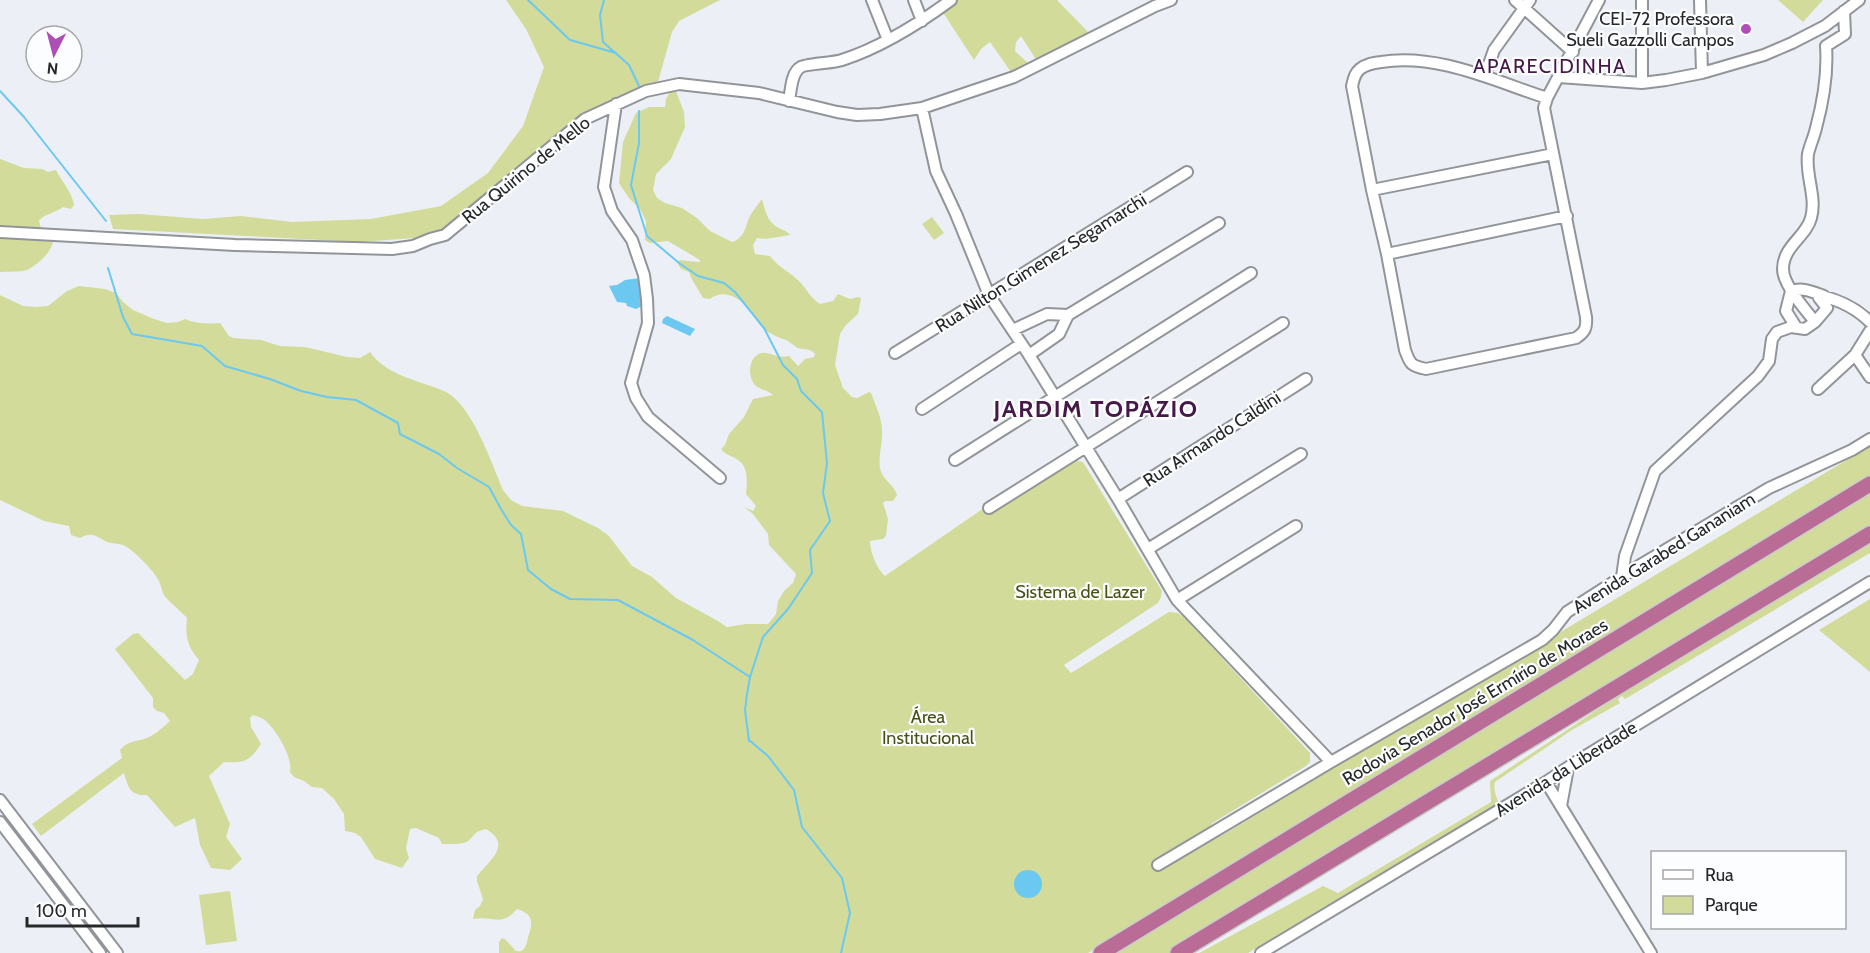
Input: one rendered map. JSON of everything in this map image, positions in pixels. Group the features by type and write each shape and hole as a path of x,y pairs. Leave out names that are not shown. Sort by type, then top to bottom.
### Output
{"highway":[{"name":"Rodovia Senador José Ermírio de Moraes","path":"1101,953 1870,483"},
{"path":"1178,953 1870,534"}],"street":[{"path":"872,0 888,40"},
{"path":"914,0 922,21"},
{"path":"789,101 795,73 801,66 839,61 870,50 908,31 951,0"},
{"name":"Rua Quirino de Mello","path":"0,232 315,248 392,249 413,246 445,235 585,119 646,91 679,84 759,93 857,115 922,108 1014,77 1152,3 1171,0"},
{"path":"1547,98 1454,67 1416,60 1370,63 1360,68 1354,75 1352,86 1405,350 1410,363 1416,367 1426,369 1576,338 1587,327 1544,108 1547,98 1599,0"},
{"path":"1642,0 1642,83"},
{"path":"1700,0 1702,72"},
{"path":"1559,77 1642,83 1702,72 1764,55 1792,43 1825,26 1859,0"},
{"path":"1488,67 1494,50 1523,2 1573,52"},
{"path":"1815,322 1791,291 1784,277 1784,262 1791,247 1808,227 1812,216 1808,156 1821,109 1826,46 1845,34 1844,11"},
{"path":"616,104 604,187 612,211 632,240 644,275 648,307 648,324 631,383 636,398 648,417 720,478"},
{"path":"922,108 936,171 989,295 1118,499 1177,600 1331,762"},
{"path":"1372,190 1553,154"},
{"name":"Rua Nilton Gimenez Segamarchi","path":"895,353 1187,172"},
{"path":"1387,254 1567,216"},
{"path":"1029,355 1059,334 1068,315 1219,223"},
{"path":"955,460 1251,273"},
{"path":"1791,291 1798,288 1809,290 1837,300 1856,310 1870,322"},
{"path":"1622,577 1625,556 1654,471 1758,376 1769,361 1772,339 1786,311 1791,291"},
{"path":"1777,332 1786,328 1805,329 1815,322 1827,308 1819,297 1824,296"},
{"path":"1786,311 1796,327"},
{"path":"1013,330 1047,314 1068,315"},
{"path":"989,508 1283,322"},
{"path":"1818,389 1855,355 1870,331"},
{"path":"922,409 1021,344"},
{"path":"1855,355 1870,377"},
{"name":"Rua Armando Caldini","path":"1118,499 1306,379"},
{"name":"Avenida Garabed Gananiam","path":"1158,866 1331,762 1542,640 1568,612 1769,488 1870,439"},
{"path":"1148,549 1301,454"},
{"path":"1177,600 1296,526"},
{"name":"Avenida da Liberdade","path":"1261,953 1546,782 1870,582"},
{"path":"1561,806 1568,768"},
{"path":"1546,782 1651,953"},
{"path":"0,800 117,953"},
{"path":"0,822 100,953"}],"green space":[{"path":"506,0 720,0 679,21 672,32 658,82 612,101 448,227 415,238 359,242 113,229 109,215 139,214 203,219 240,216 292,222 371,219 441,206 488,173 523,126 544,67 526,29"},
{"path":"958,0 1057,0 1091,35 1037,61 1021,36 1016,42 1015,51 1029,64 1011,72 990,42 981,49 974,60 942,11"},
{"path":"1778,0 1823,0 1803,22"},
{"path":"671,90 676,91 684,112 685,127 671,159 656,174 653,190 657,198 682,208 710,231 732,242 740,238 751,214 762,199 771,222 790,235 766,239 757,238 753,245 755,254 770,256 800,282 820,304 833,301 838,294 850,299 861,298 858,314 840,334 835,365 843,388 852,397 857,398 871,393 881,421 880,468 897,495 893,501 883,503 888,519 886,536 883,539 870,541 874,560 885,576 984,508 988,514 1063,465 1073,461 1083,462 1162,591 1158,603 1064,665 1071,673 1169,612 1178,613 1310,753 1310,762 1306,766 1211,824 1221,836 1870,446 1870,477 1088,953 499,953 499,942 502,938 516,951 523,950 527,943 531,920 527,914 517,909 502,919 473,919 475,910 483,899 477,876 493,858 498,846 494,835 486,829 476,833 465,842 442,844 439,838 416,828 410,829 406,848 409,858 402,868 375,859 361,837 345,831 344,814 334,799 322,788 312,787 294,777 290,772 287,752 275,731 266,721 253,715 250,718 251,727 261,744 257,750 246,760 224,762 209,776 230,824 226,837 242,859 230,870 211,868 200,845 195,818 175,827 147,795 136,794 130,789 124,773 41,836 32,824 122,758 120,750 124,746 151,736 170,721 164,713 153,707 153,698 115,649 133,634 138,633 185,680 193,674 199,660 188,640 187,618 166,597 159,581 133,551 123,545 107,542 93,535 80,538 71,535 69,526 44,521 0,500 0,295 23,306 36,307 48,306 67,291 79,286 105,289 116,293 133,310 167,323 185,319 202,323 220,323 233,338 261,340 280,346 305,347 347,357 360,358 370,352 377,360 395,372 446,392 455,399 473,422 503,490 511,500 522,506 563,511 598,528 609,536 632,566 652,577 676,598 727,627 768,624 776,614 778,601 793,583 796,574 769,545 768,534 753,514 744,507 753,511 756,506 746,494 746,475 742,463 721,449 729,434 744,417 753,399 773,395 753,382 750,368 753,359 761,353 780,357 789,356 798,366 805,359 814,357 815,354 798,348 765,330 745,305 736,298 723,294 710,299 703,298 689,272 681,269 677,262 680,260 700,262 700,260 668,241 650,243 645,240 646,221 640,209 619,183 623,142 636,113 649,107 665,107"},
{"path":"0,159 24,168 42,169 48,172 56,170 69,191 74,205 71,209 63,207 39,220 40,226 53,235 52,245 38,263 22,271 0,272"},
{"path":"932,217 944,233 934,240 922,224"},
{"path":"1870,492 1870,528 1170,953 1115,953"},
{"path":"1870,542 1870,553 1625,699 1622,696 1618,699 1620,703 1572,730 1495,782 1495,793 1500,804 1248,953 1199,953 1323,886 1338,893 1491,802 1490,781 1645,678"},
{"path":"1870,599 1870,672 1819,630"},
{"path":"230,891 237,941 206,945 199,895"}],"water":[{"path":"640,278 644,305 636,309 627,306 626,303 617,302 609,286 617,285 625,280"},
{"path":"667,316 695,329 690,336 662,323"},
{"path":"1028,870 1038,874 1042,884 1038,894 1028,898 1018,894 1014,884 1018,874"}],"waterway":[{"path":"528,0 570,40 616,53"},
{"path":"604,0 600,15 603,42 629,65 639,86"},
{"path":"0,91 24,117 106,221"},
{"path":"639,111 639,143 631,185 647,236 698,276 724,283 735,292 764,328 783,365 797,379 801,391 822,412 827,463 823,493 830,521 810,550 812,573 788,609 763,637 747,694 745,710 749,741"},
{"path":"108,268 123,317 132,334 202,346 225,366 301,391 356,400 398,423 400,434 439,454 489,487 511,525 521,534 528,570 551,589 570,599 618,600 693,640 750,677"},
{"path":"749,740 768,756 794,790 802,827 842,878 850,913 841,953"}],"place":[{"name":"CEI-72 Professora Sueli Gazzolli Campos","path":"1746,29"}],"district":[{"name":"APARECIDINHA","path":"1550,66"},
{"name":"JARDIM TOPÁZIO","path":"1096,408"}],"park label":[{"name":"Sistema de Lazer","path":"1080,592"},
{"name":"Área Institucional","path":"928,727"}]}
